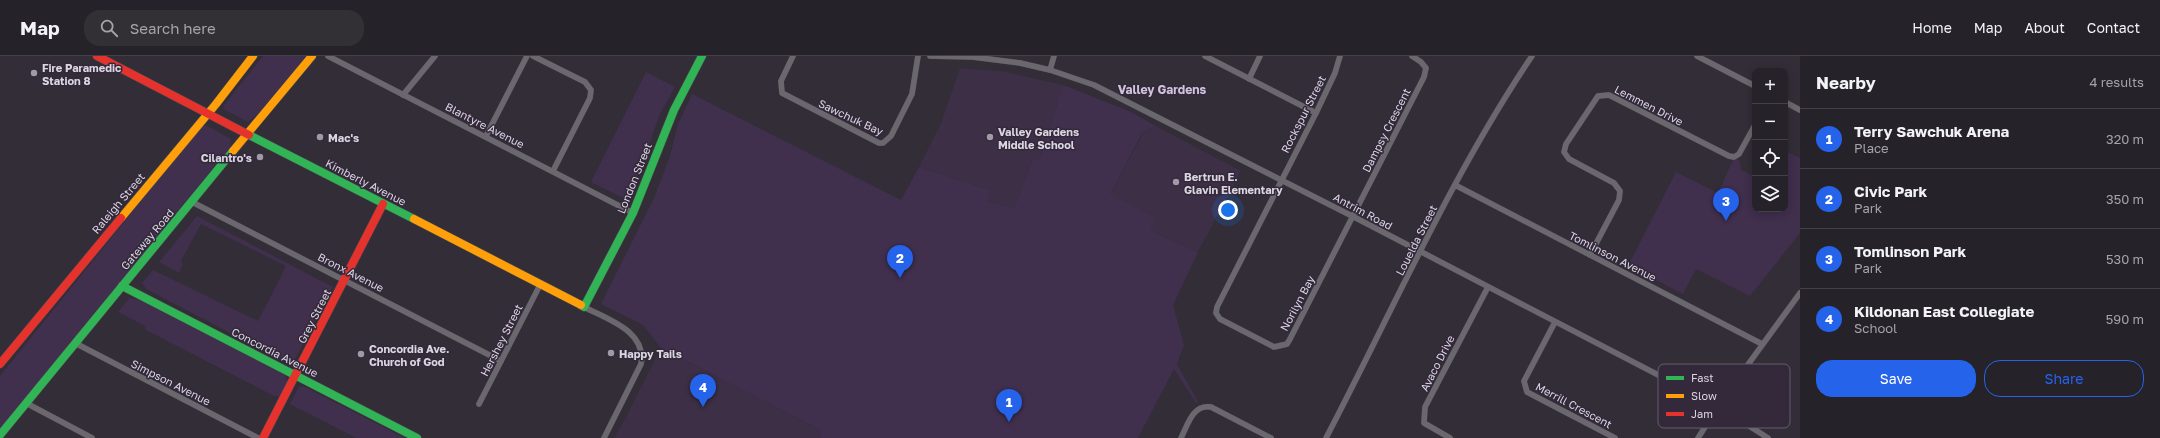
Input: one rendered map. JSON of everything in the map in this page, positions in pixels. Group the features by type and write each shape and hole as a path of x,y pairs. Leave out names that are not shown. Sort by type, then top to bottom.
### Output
{"street":[{"name":"Kimberly Avenue","path":"97,56 624,328 636,339 642,355 641,364 604,438"},
{"name":"Raleigh Street","path":"0,364 207,114 253,56"},
{"name":"Gateway Road","path":"0,435 312,56"},
{"name":"Blantyre Avenue","path":"328,56 633,213"},
{"path":"403,95 435,56"},
{"path":"486,136 527,56"},
{"path":"533,56 585,82 591,90 590,98 553,171"},
{"name":"London Street","path":"584,307 633,213 674,110 702,56"},
{"name":"Sawchuk Bay","path":"793,56 781,81 782,93 879,143 883,143 891,136 912,94 918,56"},
{"name":"Antrim Road","path":"930,56 991,59 1050,70 1115,95 1658,375"},
{"path":"1050,70 1054,56"},
{"path":"1205,56 1316,113"},
{"path":"1249,79 1260,56"},
{"name":"Rockspur Street","path":"1281,180 1316,113 1335,73 1340,56"},
{"name":"Dampsy Crescent","path":"1354,217 1424,77 1426,68 1421,62 1412,56"},
{"name":"Louelda Street","path":"1326,438 1455,185 1500,104 1532,56"},
{"path":"1697,56 1752,84"},
{"name":"Lemmen Drive","path":"1590,255 1619,200 1620,191 1614,183 1569,159 1564,152 1566,144 1598,96 1609,95 1729,156 1734,157 1739,154 1752,130"},
{"path":"1788,104 1800,110"},
{"name":"Norilyn Bay","path":"1281,180 1219,301 1216,313 1220,319 1274,347 1287,344 1354,217"},
{"name":"Tomlinson Avenue","path":"1455,185 1762,344"},
{"name":"Bronx Avenue","path":"192,202 501,361"},
{"name":"Grey Street","path":"263,438 383,204"},
{"name":"Hershey Street","path":"479,404 540,285"},
{"name":"Concordia Avenue","path":"122,286 417,438"},
{"name":"Avaco Drive","path":"1450,438 1424,423 1426,407 1488,287"},
{"path":"1748,364 1800,292"},
{"name":"Merrill Crescent","path":"1555,322 1524,381 1527,392 1615,438"},
{"name":"Simpson Avenue","path":"75,343 258,438"},
{"path":"26,403 92,438"},
{"path":"1181,438 1196,410 1204,406 1211,407 1271,438"},
{"path":"1698,438 1704,428"},
{"name":"Antrim Road","path":"1752,428 1768,438"}],"shaded area":[{"path":"263,56 306,56 260,112 248,122 223,109 224,105"},
{"name":"Valley Gardens Middle School","path":"960,68 1002,71 1063,85 1040,158 1032,160 1014,208 988,201 991,190 919,167 941,123"},
{"path":"646,72 675,87 660,114 629,201 591,182"},
{"path":"1063,85 1129,111 1156,126 1142,133 1111,194 1151,215 1155,220 1150,230 1198,252 1173,305 1184,345 1177,364 1198,402 1196,403 1174,369 1138,438 819,438 822,431 661,348 643,325 601,304 653,200 670,156 678,124 692,94 901,200 919,167 991,190 988,201 1014,208 1032,160 1040,158"},
{"path":"206,125 231,139 230,147 0,429 0,376 200,128"},
{"name":"Bertrun E. Glavin Elementary","path":"1156,126 1241,171 1198,252 1150,230 1111,194 1143,133"},
{"path":"1788,152 1800,158 1800,233 1750,296 1696,269 1683,294 1628,266 1676,172 1718,193 1733,160 1739,159 1741,170 1752,176 1752,212 1788,212"},
{"path":"197,216 333,287 292,365 146,289 142,283 153,270 258,321 286,266 201,224 181,261 183,264 179,273 159,262"},
{"path":"129,298 139,300 285,375 288,382 280,396 274,396 146,330 145,326 118,312"},
{"path":"661,348 822,431 819,438 615,438"},
{"path":"299,386 305,387 405,438 356,438 290,404"}],"traffic: fast":[{"path":"581,305 584,307 633,213 674,110 702,56"},
{"path":"249,135 414,219"},
{"path":"0,435 233,151"},
{"path":"122,286 417,438"}],"traffic: slow":[{"path":"121,218 216,104 253,56"},
{"path":"233,151 312,56"},
{"path":"414,219 581,305"}],"traffic: jam":[{"path":"97,56 249,135"},
{"path":"263,438 383,204"},
{"path":"0,364 121,218"}],"place":[{"name":"Fire Paramedic Station 8","path":"34,73"},
{"name":"Mac's","path":"320,137"},
{"name":"Valley Gardens Middle School","path":"990,137"},
{"name":"Cilantro's","path":"260,157"},
{"name":"Bertrun E. Glavin Elementary","path":"1176,182"},
{"name":"Tomlinson Park","path":"1726,221"},
{"name":"Civic Park","path":"900,278"},
{"name":"Happy Tails","path":"611,353"},
{"name":"Concordia Ave. Church of God","path":"361,354"},
{"name":"Kildonan East Collegiate","path":"703,407"},
{"name":"Terry Sawchuk Arena","path":"1009,422"}],"district":[{"name":"Valley Gardens","path":"1162,89"}]}
